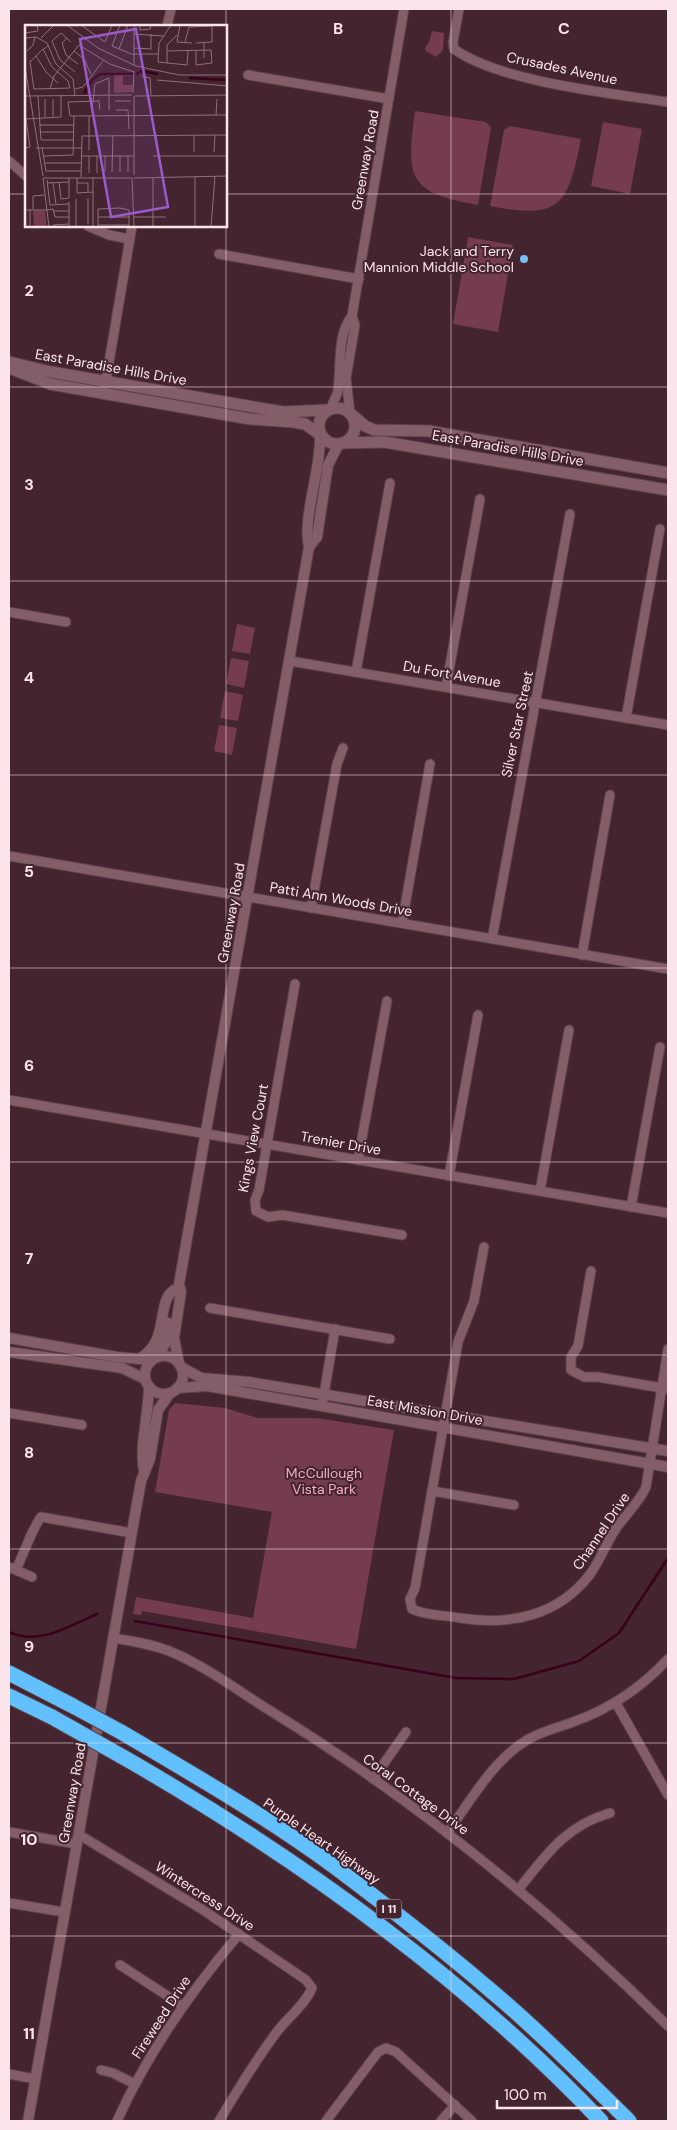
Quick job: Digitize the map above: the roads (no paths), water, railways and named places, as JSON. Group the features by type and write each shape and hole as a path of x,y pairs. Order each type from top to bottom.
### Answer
{"highway":[{"name":"Purple Heart Highway","path":"9,1674 121,1732 242,1804 334,1866 489,1989 547,2041 628,2121"},
{"name":"I 11","path":"9,1696 130,1761 210,1808 277,1852 404,1945 522,2044 601,2121"}],"main road":[{"name":"East Paradise Hills Drive","path":"9,362 105,388 250,419 305,424 320,435"},
{"name":"East Paradise Hills Drive","path":"9,368 41,382 105,388 283,412 329,409"},
{"path":"341,408 351,414 355,425 354,431 352,436 341,444 330,443 320,435 320,418 329,409 341,408"},
{"name":"East Paradise Hills Drive","path":"351,414 365,426 374,430 429,431 668,474"},
{"name":"East Paradise Hills Drive","path":"341,444 384,442 668,490"}],"street":[{"path":"167,25 171,9"},
{"name":"Greenway Road","path":"329,409 338,390 347,322 352,316 359,279 404,9"},
{"name":"Crusades Avenue","path":"459,9 453,42 454,49 480,62 526,77 668,102"},
{"path":"248,75 389,99"},
{"path":"9,160 25,175"},
{"path":"94,228 129,239"},
{"path":"105,388 132,228"},
{"path":"218,254 359,279"},
{"name":"Greenway Road","path":"351,414 346,378 355,324 352,316"},
{"name":"Greenway Road","path":"155,1359 166,1342 248,897 309,548 306,535 319,460 320,435"},
{"name":"Greenway Road","path":"309,548 317,537 328,464 341,444"},
{"path":"356,672 390,483"},
{"path":"446,687 480,499"},
{"name":"Silver Star Street","path":"492,939 570,514"},
{"path":"626,718 660,529"},
{"path":"9,612 66,622"},
{"name":"Du Fort Avenue","path":"290,661 668,725"},
{"path":"311,908 337,764 343,748"},
{"path":"402,923 430,764"},
{"path":"582,955 610,795"},
{"name":"Patti Ann Woods Drive","path":"9,856 668,970"},
{"name":"Kings View Court","path":"295,984 259,1190 255,1200 256,1211 268,1217 282,1215 402,1236"},
{"path":"358,1160 386,1000"},
{"path":"449,1176 478,1015"},
{"path":"540,1191 569,1030"},
{"path":"631,1207 660,1047"},
{"name":"Trenier Drive","path":"9,1100 668,1213"},
{"path":"484,1247 474,1301 458,1342 432,1491 514,1505"},
{"path":"591,1271 578,1346 572,1357 572,1370 584,1377 598,1377 665,1388"},
{"path":"139,1359 151,1350 157,1340 166,1301 176,1287"},
{"name":"Greenway Road","path":"176,1287 181,1292 174,1338 180,1366"},
{"path":"210,1308 390,1339"},
{"path":"322,1406 335,1329"},
{"path":"9,1338 139,1359 169,1358 180,1366 182,1377 174,1390 160,1393 147,1382 122,1368 9,1352"},
{"name":"Channel Drive","path":"432,1491 415,1588 410,1599 412,1610 422,1614 495,1622 525,1617 559,1602 578,1587 591,1572 620,1523 642,1495 665,1388 668,1349"},
{"path":"147,1382 146,1371 155,1359"},
{"name":"East Mission Drive","path":"180,1366 201,1378 249,1382 668,1451"},
{"name":"Greenway Road","path":"144,1470 142,1458 148,1413 147,1382"},
{"name":"East Mission Drive","path":"174,1390 206,1386 668,1467"},
{"name":"Greenway Road","path":"28,2121 144,1470 150,1459 158,1410 174,1390"},
{"path":"9,1413 82,1425"},
{"path":"32,1577 13,1568 41,1517 132,1533"},
{"name":"Coral Cottage Drive","path":"113,1638 158,1647 189,1661 292,1724 373,1779 447,1832 518,1890 608,1969 668,2026"},
{"path":"447,1832 496,1768 525,1741 616,1703 640,1685 668,1659"},
{"path":"616,1703 666,1782 668,1795"},
{"path":"373,1779 406,1732"},
{"path":"518,1890 552,1848 573,1829 595,1817 610,1813"},
{"path":"9,1832 76,1844"},
{"name":"Wintercress Drive","path":"78,1834 164,1885 239,1934 306,1980 312,1988 308,1998 299,2005 263,2050 219,2121"},
{"path":"9,1903 64,1912"},
{"name":"Fireweed Drive","path":"117,2121 135,2084 183,2006 239,1934"},
{"path":"120,1965 183,2006"},
{"path":"326,2121 378,2052 386,2048 396,2052 472,2121"},
{"path":"101,2070 113,2073 135,2084"},
{"path":"9,2074 35,2079"},
{"path":"441,2121 454,2105"}],"waterway":[{"path":"135,1621 456,1678 514,1679 579,1661 619,1633 668,1558"},
{"path":"9,1632 20,1636 43,1636 65,1629 97,1614"}],"place":[{"name":"Jack and Terry Mannion Middle School","path":"524,259"}],"park label":[{"name":"McCullough Vista Park","path":"324,1482"}]}
